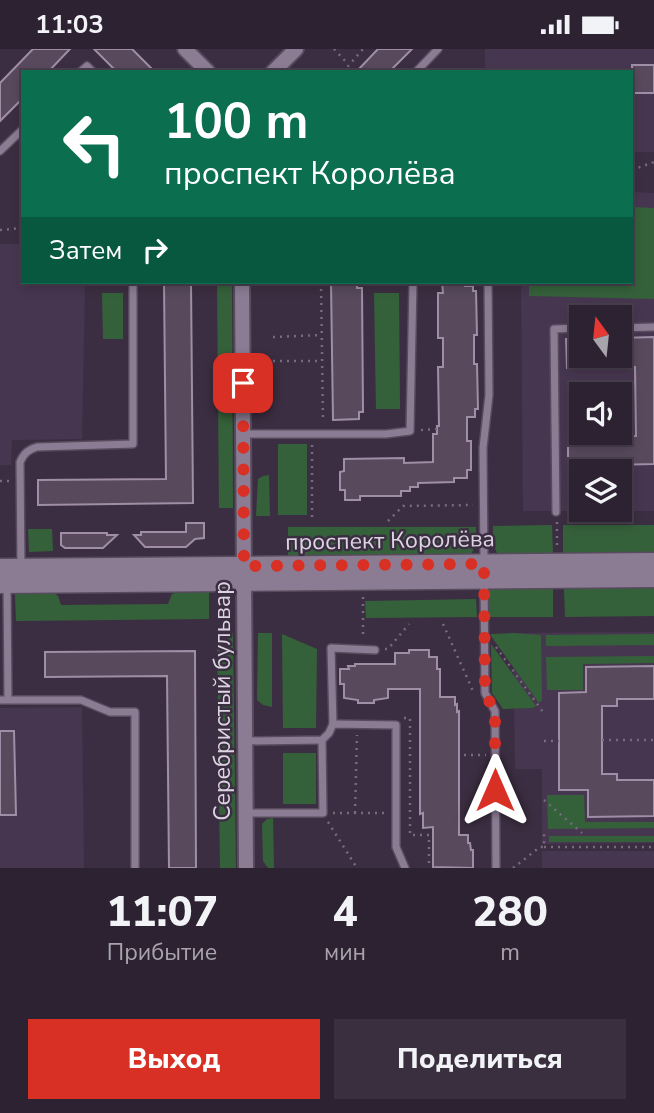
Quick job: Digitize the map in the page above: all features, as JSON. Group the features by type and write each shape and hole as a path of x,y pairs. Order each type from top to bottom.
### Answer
{"street":[{"path":"275,70 296,49"},
{"path":"187,50 206,70"},
{"name":"Серебристый бульвар","path":"242,284 246,868"},
{"name":"проспект Королёва","path":"484,572 654,562"},
{"name":"проспект Королёва","path":"9,576 484,572 654,578"}],"lane":[{"path":"418,70 438,49"},
{"path":"0,151 21,131"},
{"path":"133,284 133,445 37,447 29,450 20,463 9,576 4,699 81,701 110,712 135,712 135,868"},
{"path":"243,434 386,434 410,431 412,284"},
{"path":"488,284 489,395 483,448 484,631 485,693 495,712 496,868"},
{"path":"632,328 654,327"},
{"path":"556,512 554,328 569,328"},
{"path":"245,740 322,740 333,724 331,649 375,649"},
{"path":"333,724 396,725 396,847 405,868"},
{"path":"245,813 323,813 322,740"}],"path":[{"path":"334,49 348,64"},
{"path":"344,70 363,49"},
{"path":"633,170 654,162"},
{"path":"0,230 21,228"},
{"path":"321,284 323,418"},
{"path":"273,337 322,335"},
{"path":"273,361 322,361"},
{"path":"410,431 437,429"},
{"path":"312,435 312,521"},
{"path":"388,521 403,506 483,505"},
{"path":"556,512 557,555"},
{"path":"363,595 363,649"},
{"path":"375,649 388,649 409,624"},
{"path":"443,624 475,694"},
{"path":"484,631 543,712"},
{"path":"355,813 357,725"},
{"path":"602,740 654,740"},
{"path":"544,741 559,741"},
{"path":"464,755 486,755"},
{"path":"544,800 582,833"},
{"path":"323,813 396,813"},
{"path":"323,813 357,868"},
{"path":"544,833 544,847"},
{"path":"513,868 540,847 654,847"}],"shaded area":[{"path":"485,49 654,49 654,152 633,152 633,70 485,70"},
{"path":"633,192 654,193 654,511 632,511 632,459 569,459 569,511 523,511 521,284 633,284"},
{"path":"0,244 21,244 21,284 85,284 82,439 12,440 11,465 0,465"},
{"path":"654,632 654,843 542,844 542,769 515,769 513,633"},
{"path":"82,707 84,868 0,868 0,708"},
{"path":"542,851 654,851 654,868 542,868"}],"green space":[{"path":"633,207 654,208 654,299 529,296 529,284 633,284"},
{"path":"217,284 232,284 233,508 219,508"},
{"path":"102,293 123,293 123,339 103,339"},
{"path":"374,293 399,293 400,409 376,409"},
{"path":"278,444 307,444 307,515 278,515"},
{"path":"269,475 270,516 256,516 258,479"},
{"path":"552,525 553,555 498,555 493,544 493,526"},
{"path":"563,525 654,525 654,553 563,554"},
{"path":"288,527 476,527 476,543 471,555 288,557"},
{"path":"28,529 52,529 53,551 29,552"},
{"path":"654,588 654,616 565,617 564,589"},
{"path":"489,589 553,589 553,617 489,617"},
{"path":"209,592 209,619 16,621 15,593 54,593 61,605 168,604 172,594"},
{"path":"476,599 477,617 366,618 365,601"},
{"path":"217,633 233,633 236,868 220,868"},
{"path":"258,633 272,633 272,707 257,700"},
{"path":"513,633 541,635 542,700 539,703 491,636"},
{"path":"282,634 317,649 316,728 283,728"},
{"path":"654,634 654,645 546,646 546,635"},
{"path":"491,644 536,706 503,709 492,693"},
{"path":"654,656 654,663 583,664 583,690 547,690 546,657"},
{"path":"283,753 316,753 316,804 283,804"},
{"path":"547,795 584,795 585,822 654,822 654,828 548,829"},
{"path":"273,818 274,868 268,868 263,861 262,824"},
{"path":"549,836 654,836 654,842 549,842"}],"building":[{"path":"33,49 70,49 50,70 21,70 21,100 0,121 0,83"},
{"path":"94,49 132,49 153,70 115,70"},
{"path":"378,49 412,49 391,70 358,70"},
{"path":"632,65 654,65 654,93 633,93"},
{"path":"164,284 191,284 193,503 38,505 38,480 166,479"},
{"path":"331,284 357,284 357,288 362,288 363,412 359,412 359,419 333,420"},
{"path":"442,284 465,284 473,286 473,291 476,291 477,335 474,335 474,364 477,364 478,409 475,409 475,417 467,417 467,441 471,441 471,470 467,470 467,478 454,478 454,482 418,483 418,487 410,487 410,491 401,491 401,496 360,496 360,500 345,500 345,490 340,490 340,472 344,471 344,459 404,458 404,463 433,462 433,434 437,434 439,426 438,367 443,367 443,338 438,338 438,293 443,293"},
{"path":"654,337 654,464 632,465 632,459 569,459 568,466 568,437 569,445 632,445 632,436 636,436 632,338"},
{"path":"566,339 569,339 569,368 567,368"},
{"path":"186,523 204,523 204,538 195,539 186,547 145,547 134,535 141,535 141,532 186,532"},
{"path":"61,533 117,535 103,548 65,548 61,545"},
{"path":"409,650 429,650 429,657 437,657 440,697 455,697 457,712 459,711 459,835 468,835 468,843 473,850 473,868 433,867 433,827 423,828 423,813 420,814 420,689 388,689 388,698 374,700 374,703 358,703 358,700 344,698 340,669 349,669 348,666 355,664 395,664 395,653 409,653"},
{"path":"195,651 196,868 169,868 167,676 45,677 45,652"},
{"path":"654,666 654,699 617,699 617,706 602,706 602,774 617,774 617,780 654,780 654,816 588,817 588,790 559,790 559,693 586,692 586,667"},
{"path":"0,731 14,731 16,815 0,815"}],"route":[{"path":"243,383 244,566 484,564 485,693 495,712 495,790"}]}
